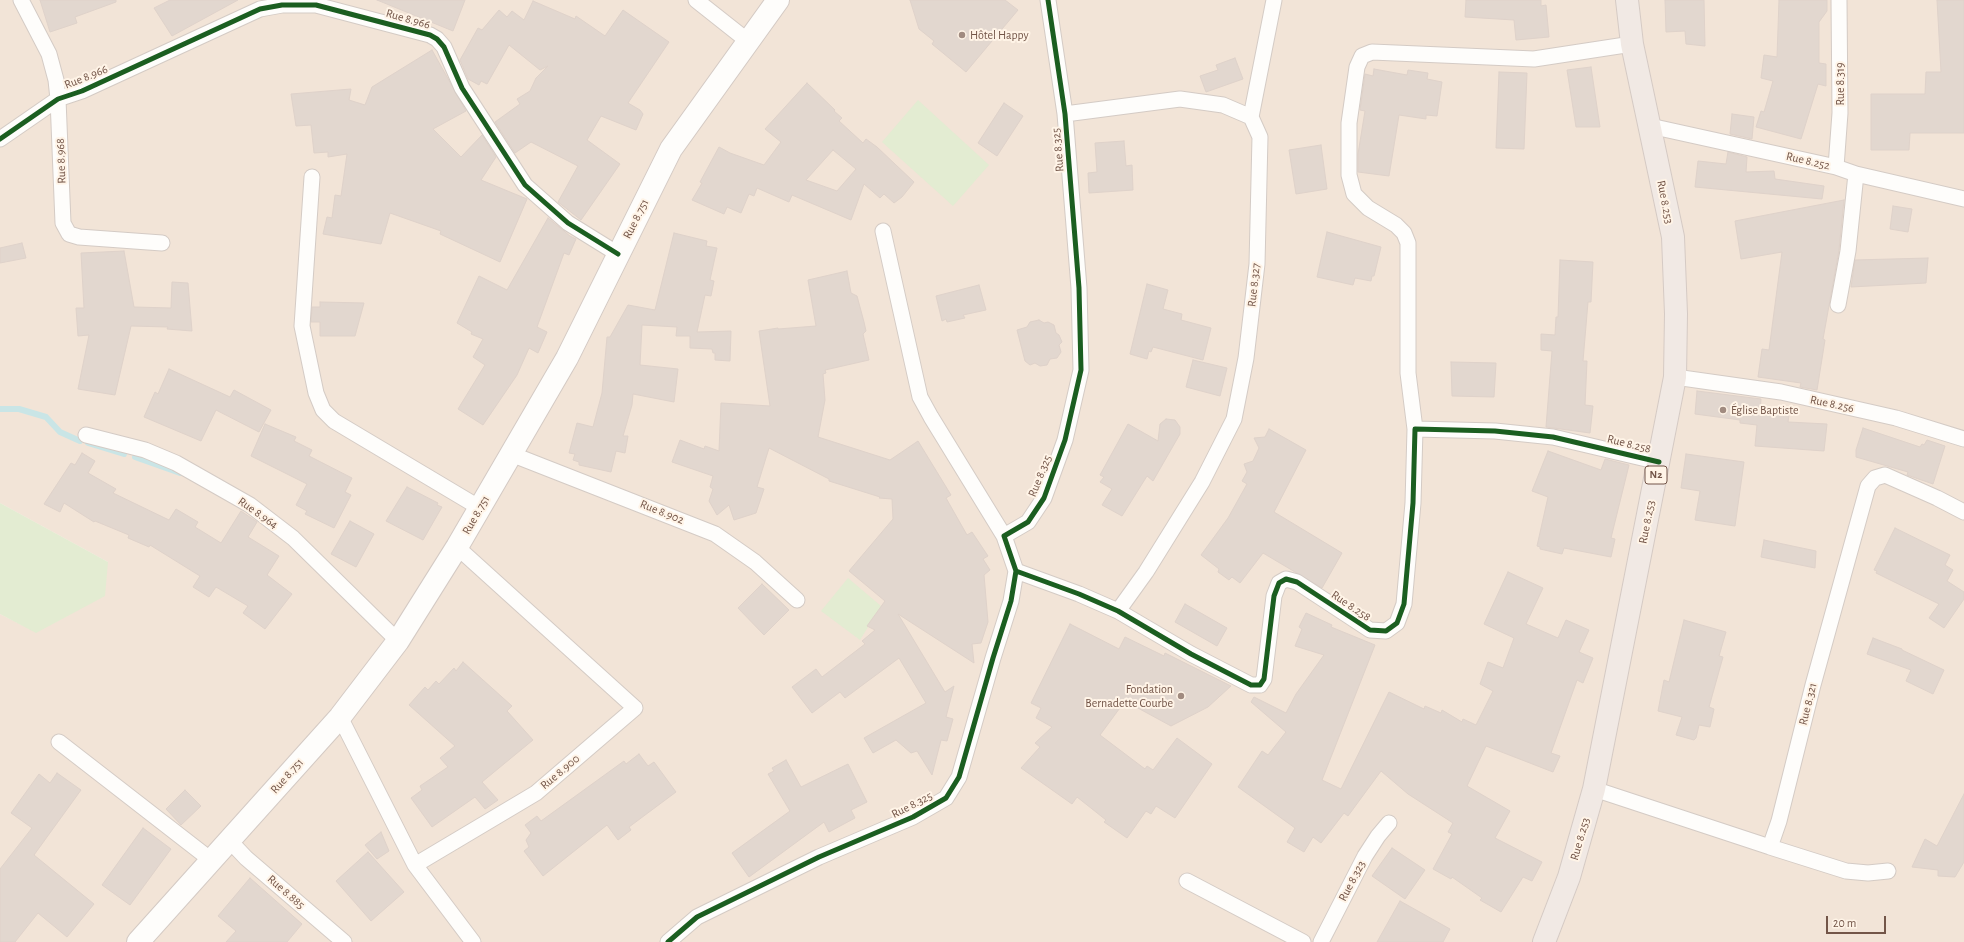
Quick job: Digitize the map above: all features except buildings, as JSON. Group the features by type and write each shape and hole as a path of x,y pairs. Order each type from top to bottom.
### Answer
{"highway":[{"name":"Rue 8.253","path":"1544,942 1569,877 1594,789 1675,377 1676,314 1672,237 1632,44 1627,0"}],"main road":[{"name":"Rue 8.751","path":"138,942 340,717 398,641 457,547 567,358 671,149 778,0"}],"street":[{"name":"Rue 8.968","path":"21,0 49,54 58,98 63,223 69,234 79,237 162,242"},
{"path":"696,0 749,42"},
{"name":"Rue 8.325","path":"668,942 697,917 819,857 913,818 946,798 959,777 1011,601 1016,572 1004,536 1028,522 1044,498 1065,440 1081,370 1078,288 1065,114 1048,0"},
{"path":"1065,114 1180,99 1224,105 1251,117 1274,0"},
{"name":"Rue 8.319","path":"1836,167 1840,113 1839,0"},
{"name":"Rue 8.966","path":"0,139 58,98 82,91 260,9 282,5 316,5 430,35 437,39 444,47 462,88 525,185 568,223 618,254"},
{"path":"1415,429 1408,373 1408,243 1404,233 1396,225 1368,208 1354,194 1349,175 1349,122 1357,67 1362,56 1372,52 1534,59 1632,44"},
{"name":"Rue 8.327","path":"1118,611 1146,572 1202,482 1234,419 1246,358 1257,264 1260,137 1251,117"},
{"name":"Rue 8.252","path":"1650,126 1836,167 1856,174 1964,199"},
{"path":"1838,305 1848,251 1856,174"},
{"path":"312,177 302,326 316,393 323,410 334,421 480,508"},
{"path":"883,231 920,397 1004,536"},
{"name":"Rue 8.256","path":"1675,377 1781,392 1896,418 1964,439"},
{"name":"Rue 8.258","path":"1016,572 1079,594 1118,611 1191,654 1251,685 1260,685 1264,679 1274,596 1279,582 1286,579 1297,582 1370,630 1386,631 1397,623 1404,604 1413,503 1415,429 1496,431 1553,437 1659,462"},
{"name":"Rue 8.964","path":"86,435 145,450 176,462 250,505 293,538 398,641"},
{"name":"Rue 8.902","path":"511,454 715,534 755,562 797,600"},
{"name":"Rue 8.321","path":"1770,848 1779,821 1813,685 1868,486 1875,478 1885,475 1937,498 1964,512"},
{"name":"Rue 8.900","path":"415,865 536,793 635,708 457,547"},
{"path":"340,717 415,865 473,942"},
{"path":"60,742 211,860"},
{"path":"1594,789 1846,872 1868,873 1888,871"},
{"name":"Rue 8.323","path":"1321,942 1365,856 1378,836 1389,823"},
{"name":"Rue 8.885","path":"229,840 246,858 344,942"},
{"path":"1187,881 1303,942"}],"shaded area":[{"path":"0,0 1964,0 1964,942 0,942 0,614 36,632 108,562 0,503"}],"green space":[{"path":"918,100 989,165 953,206 882,142"},
{"path":"0,503 108,562 105,596 36,633 0,614"},
{"path":"848,578 881,606 860,640 821,611"}],"waterway":[{"path":"0,409 19,409 46,417 60,432 80,441"},
{"path":"88,443 124,454"},
{"path":"135,457 180,473"}],"cycle path":[{"path":"668,942 697,917 819,857 913,817 946,798 959,777 1011,601 1016,571 1004,536 1028,522 1044,498 1065,440 1081,370 1079,288 1065,114 1048,0"},
{"path":"0,139 58,99 82,91 260,9 282,5 316,5 430,35 437,39 444,47 462,88 525,185 568,223 618,254"},
{"path":"1016,571 1079,594 1118,611 1191,654 1251,685 1260,685 1264,679 1274,596 1279,583 1286,579 1297,582 1370,630 1386,631 1397,623 1404,604 1413,503 1415,429 1495,431 1553,437 1659,462"}],"place":[{"name":"Hôtel Happy","path":"962,35"},
{"name":"Église Baptiste","path":"1723,410"},
{"name":"Fondation Bernadette Courbe","path":"1181,696"}]}
